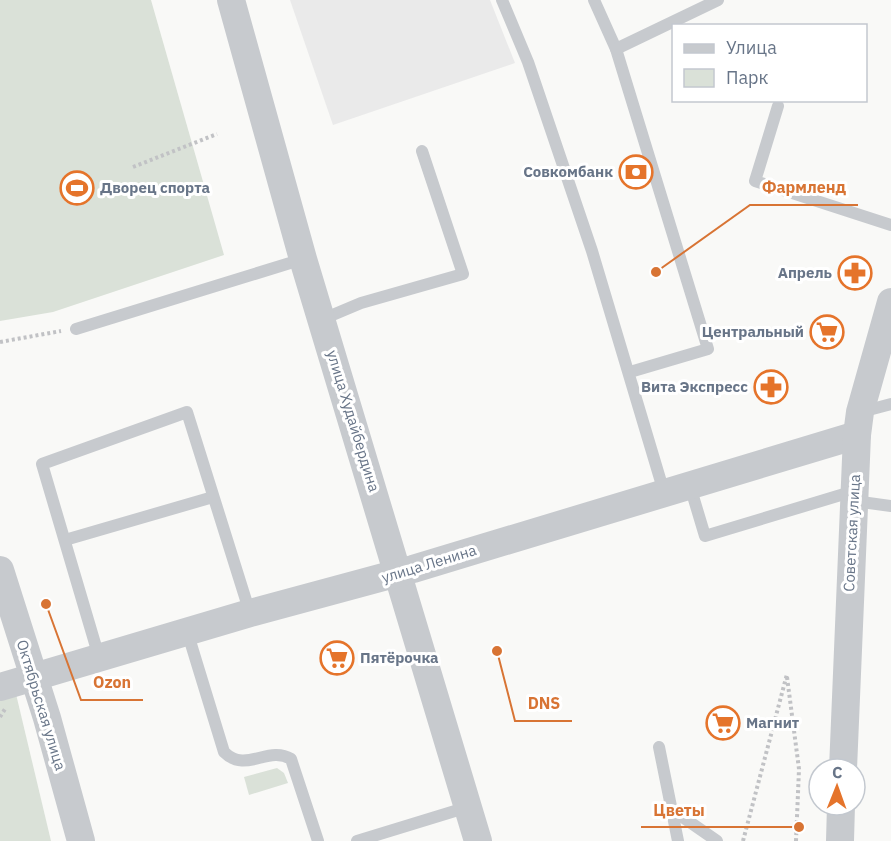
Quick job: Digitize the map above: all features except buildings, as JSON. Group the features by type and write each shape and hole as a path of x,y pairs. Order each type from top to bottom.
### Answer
{"street":[{"name":"улица Худайбердина","path":"231,0 303,259 323,319 478,841"},
{"name":"Советская улица","path":"843,757 859,423 891,302"},
{"name":"улица Ленина","path":"0,687 250,613 399,573 677,488 859,423"},
{"name":"Октябрьская улица","path":"0,570 47,718 81,841"},
{"path":"840,841 841,817"}],"lane":[{"path":"502,0 528,62 630,372 677,488 705,536 854,496 891,506"},
{"path":"594,0 616,49 708,349 630,372"},
{"path":"616,49 718,0"},
{"path":"778,106 755,181 891,225"},
{"path":"323,319 361,303 463,274 422,151"},
{"path":"76,329 303,259"},
{"path":"859,423 891,405"},
{"path":"99,657 42,464 187,412 250,613"},
{"path":"65,540 213,496"},
{"path":"187,631 224,752 232,759 244,762 274,755 291,759 318,841"},
{"path":"659,747 678,841"},
{"path":"357,841 468,807"},
{"path":"671,808 717,841"}],"path":[{"path":"133,167 217,134"},
{"path":"0,342 76,329"},
{"path":"743,841 787,674 798,769 796,841"}],"shaded area":[{"path":"290,0 490,0 515,63 333,125"}],"green space":[{"path":"0,0 151,0 224,255 53,312 0,321"},
{"path":"16,694 51,841 0,841 0,700"},
{"path":"277,768 284,773 288,783 249,795 244,777"}],"place":[{"name":"Совкомбанк","path":"636,172"},
{"name":"Дворец спорта","path":"77,188"},
{"name":"Фармленд","path":"656,272"},
{"name":"Апрель","path":"855,273"},
{"name":"Центральный","path":"827,332"},
{"name":"Вита Экспресс","path":"771,387"},
{"name":"Ozon","path":"46,604"},
{"name":"DNS","path":"497,651"},
{"name":"Пятёрочка","path":"337,658"},
{"name":"Магнит","path":"723,723"},
{"name":"Цветы","path":"799,827"}]}
